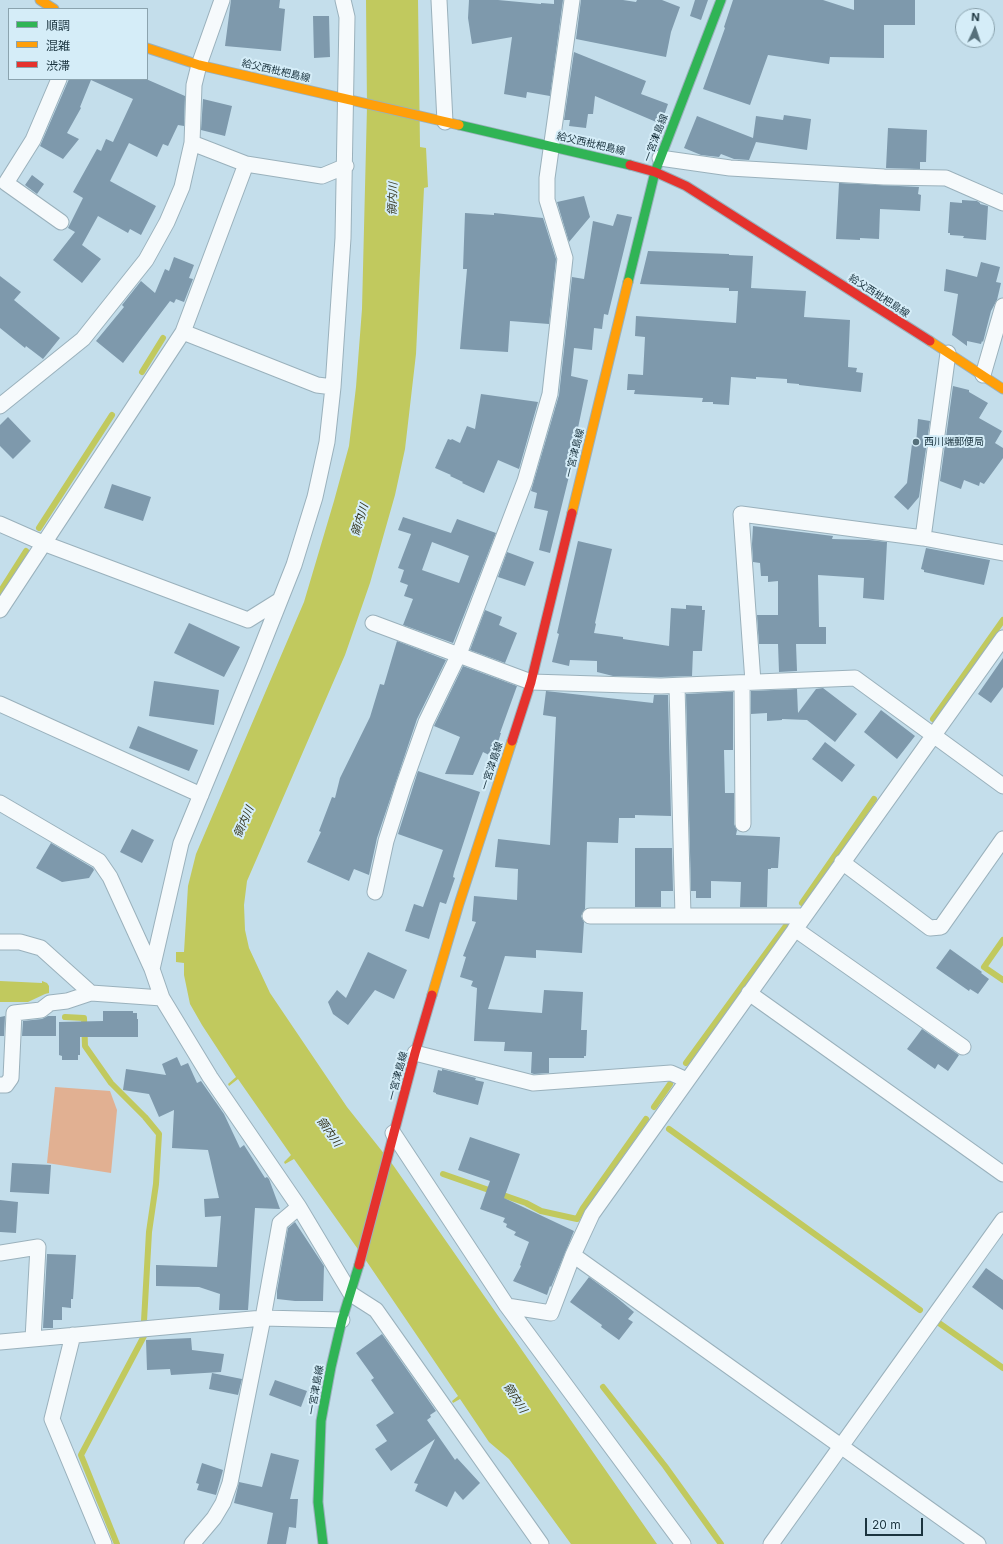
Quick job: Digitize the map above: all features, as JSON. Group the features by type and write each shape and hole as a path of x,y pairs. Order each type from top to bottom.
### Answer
{"main road":[{"path":"40,0 52,8"},
{"name":"一宮津島線","path":"323,1544 318,1502 321,1421 331,1366 342,1320 351,1294 415,1053 459,904 531,682 658,165 721,0"},
{"name":"給父西枇杷島線","path":"148,48 199,65 551,146 658,165 698,194 1003,389"}],"street":[{"path":"0,406 83,339 146,260 167,222 182,187 192,143 194,85 199,65 222,0"},
{"path":"152,969 181,843 294,565 315,498 327,442 334,387 343,238 349,99 347,17 343,0"},
{"path":"439,0 443,121"},
{"path":"375,892 386,841 404,784 426,722 459,654 524,481 550,394 565,258 547,200 547,178 572,0"},
{"path":"59,80 32,140 3,181 61,222"},
{"path":"192,143 246,164 322,176 346,166"},
{"path":"0,610 183,332 246,164"},
{"path":"658,165 884,177 946,178 1003,203"},
{"path":"983,375 1003,306"},
{"path":"183,332 317,385 334,387"},
{"path":"923,538 948,353"},
{"path":"743,824 747,683 741,514 923,538 1003,553"},
{"path":"0,524 43,543 248,620 280,600"},
{"path":"373,623 531,682 677,686 855,678 1003,786"},
{"path":"507,1306 551,1313 573,1255 592,1214 748,993 1003,638"},
{"path":"677,686 684,916"},
{"path":"0,704 200,795"},
{"path":"0,803 99,860 110,877 152,969 162,998 210,1077 300,1207 351,1294 376,1310 541,1544"},
{"path":"842,862 930,928 941,927 1003,839"},
{"path":"590,916 684,916 799,923 963,1047"},
{"path":"0,942 20,942 41,948 91,993"},
{"path":"0,1085 6,1085 11,1078 14,1013 41,1010 50,1003 67,1001 91,993 162,998"},
{"path":"748,993 1003,1174"},
{"path":"415,1053 533,1083 671,1073 687,1080"},
{"path":"393,1133 507,1306 683,1544"},
{"path":"192,1544 214,1518 230,1483 263,1318 280,1223 300,1207"},
{"path":"771,1544 1003,1220"},
{"path":"0,1253 38,1247 33,1339"},
{"path":"573,1255 978,1544"},
{"path":"0,1342 263,1318 342,1320"},
{"path":"73,1335 52,1419 104,1544"}],"shaded area":[{"path":"55,1087 110,1091 117,1110 111,1173 47,1163"}],"water":[{"name":"領内川","path":"366,0 418,0 420,147 426,148 428,187 424,188 416,354 405,449 395,495 370,583 345,655 247,881 244,905 245,930 249,948 270,993 347,1107 393,1165 657,1544 571,1544 509,1459 489,1442 460,1399 453,1403 452,1401 458,1396 367,1262 294,1159 285,1164 284,1162 291,1155 238,1079 229,1086 228,1084 236,1077 190,1004 184,975 184,963 176,962 176,952 184,952 188,886 196,854 304,602 349,446 356,387 362,309 367,107"},
{"path":"0,981 42,983 42,981 47,983 49,986 49,993 28,1002 0,1002"}],"building":[{"path":"231,0 280,0 279,8 285,9 281,51 225,46"},
{"path":"469,0 498,0 554,4 554,0 563,0 550,96 527,92 526,98 504,94 512,37 472,44 468,18"},
{"path":"581,0 623,0 636,2 637,0 662,0 680,7 671,32 666,57 576,39"},
{"path":"695,0 708,0 701,20 690,16"},
{"path":"733,0 823,0 854,10 854,0 915,0 915,25 884,25 884,58 830,57 829,64 768,55 750,105 703,89 725,28 724,27"},
{"path":"313,16 329,16 330,57 314,58"},
{"path":"574,52 646,81 641,94 668,104 661,124 595,96 593,114 588,114 586,128 569,126 570,120 564,120"},
{"path":"69,80 91,80 80,107 81,108 67,133 79,139 63,159 40,146"},
{"path":"91,80 148,80 185,96 184,126 178,125 168,146 163,144 157,157 129,143 110,181 156,206 141,235 130,229 128,233 98,216 82,245 101,259 82,283 53,260 75,232 68,228 83,198 73,192 97,149 101,151 106,139 113,142 133,99"},
{"path":"203,99 232,106 225,136 201,130"},
{"path":"784,115 811,119 807,150 756,142 749,160 734,159 721,154 719,157 701,155 684,148 697,116 753,138 756,116 783,120"},
{"path":"888,128 927,130 926,162 920,162 920,169 886,168"},
{"path":"32,175 44,184 37,194 25,185"},
{"path":"839,183 919,187 918,194 921,195 920,211 880,209 879,239 836,239"},
{"path":"584,196 590,217 569,242 557,202"},
{"path":"962,200 977,201 980,204 988,206 986,240 963,238 964,236 950,235 950,233 948,233 950,202 962,203"},
{"path":"465,213 494,215 494,213 543,218 556,259 549,324 510,321 508,352 460,349 467,269 463,269"},
{"path":"617,214 632,217 608,315 604,314 602,329 594,328 592,350 574,348 571,376 588,380 574,447 576,448 550,553 539,550 548,511 534,508 537,493 531,491 559,395 572,277 584,279 593,221 613,226"},
{"path":"648,251 753,256 751,288 806,291 804,317 850,320 848,367 857,368 856,372 863,373 861,392 787,383 787,379 731,377 729,405 713,404 713,402 702,402 703,398 634,394 635,390 627,390 628,374 643,375 645,337 635,336 636,316 736,323 738,291 729,291 729,288 640,284"},
{"path":"174,257 194,265 189,278 193,279 184,302 176,299 174,303 170,301 123,363 96,341 124,307 122,305 141,281 155,293 165,269 169,271"},
{"path":"981,262 1000,267 996,282 1001,283 997,300 991,311 983,342 982,341 981,344 967,341 967,346 952,335 958,294 944,291 946,269 977,277"},
{"path":"0,276 21,292 14,300 60,338 43,359 26,346 25,348 0,328"},
{"path":"953,386 969,390 969,392 988,403 979,418 1002,431 995,443 1003,448 1003,458 984,484 980,482 979,486 964,480 961,489 940,481"},
{"path":"481,394 538,402 519,469 498,460 484,493 435,468 448,439 452,439 460,443 467,426 475,429"},
{"path":"8,417 31,441 13,459 0,446 0,425"},
{"path":"918,419 930,421 919,497 908,510 894,497 907,483 912,444 916,444"},
{"path":"112,484 151,497 143,521 104,508"},
{"path":"403,517 451,533 457,519 496,533 453,643 403,625 413,599 404,596 408,585 400,582 404,570 398,568 411,534 398,530","holes":["432,542 469,556 459,583 422,570"]},
{"path":"753,526 833,536 832,539 887,542 884,600 863,598 864,578 818,575 819,627 826,627 826,644 796,644 797,671 779,672 778,644 759,644 757,615 778,615 778,581 768,582 768,576 761,576 760,563 753,562"},
{"path":"578,541 612,549 594,633 669,646 671,608 686,609 686,605 702,606 702,610 705,610 702,651 693,651 692,676 613,676 597,672 597,661 570,660 569,666 552,662 559,634 557,633"},
{"path":"926,548 990,560 984,585 924,572 924,570 921,569"},
{"path":"507,552 534,562 525,586 498,577"},
{"path":"485,610 502,617 499,625 517,633 505,663 470,650"},
{"path":"189,623 240,647 224,677 174,653"},
{"path":"397,641 446,660 417,719 377,838 369,875 354,869 349,881 307,862 321,832 319,831 332,797 335,798 340,778 370,717 380,684 384,685"},
{"path":"1003,658 1003,687 991,703 978,694"},
{"path":"463,666 517,686 493,757 483,752 473,775 445,774 460,737 434,726"},
{"path":"154,681 219,690 214,725 149,716"},
{"path":"823,688 857,714 835,742 807,720 782,719 767,721 767,713 751,714 751,691 797,689 798,713 816,689"},
{"path":"546,691 653,703 654,695 668,695 671,816 635,815 635,818 619,818 618,843 587,842 585,909 581,916 584,922 582,953 536,950 536,958 505,956 488,1009 542,1013 544,990 583,992 581,1030 587,1030 586,1056 584,1056 584,1058 549,1058 549,1073 534,1074 531,1073 532,1052 504,1051 505,1042 474,1041 477,988 471,986 473,981 460,977 466,957 463,956 476,922 472,921 474,896 517,900 518,869 495,867 498,839 550,845 556,717 543,715"},
{"path":"733,692 733,750 724,750 725,793 734,793 734,824 737,830 736,835 780,837 778,868 768,869 767,907 740,907 741,882 711,881 711,898 696,898 696,891 691,891 686,694"},
{"path":"881,710 915,736 897,759 864,732"},
{"path":"138,726 198,750 189,771 129,748"},
{"path":"825,742 855,765 842,782 812,759"},
{"path":"418,771 480,792 454,872 453,877 455,878 446,904 440,902 429,939 405,931 414,904 423,907 443,850 398,834"},
{"path":"132,829 154,840 142,863 120,852"},
{"path":"51,843 93,868 94,870 89,878 62,882 36,868"},
{"path":"635,848 672,848 673,891 661,891 661,907 635,907"},
{"path":"950,949 982,972 981,973 989,979 978,994 970,989 969,991 936,968"},
{"path":"368,952 407,970 394,999 375,990 348,1025 333,1014 328,1002 337,990 346,998"},
{"path":"103,1011 133,1011 133,1013 137,1013 138,1037 80,1037 80,1055 78,1055 78,1060 62,1060 62,1056 59,1055 59,1022 103,1021"},
{"path":"5,1016 4,1036 0,1036 0,1017"},
{"path":"48,1016 56,1016 56,1036 22,1036 23,1021 42,1019"},
{"path":"922,1029 959,1055 948,1071 938,1064 935,1069 907,1049"},
{"path":"177,1057 181,1066 188,1063 197,1083 201,1081 224,1114 240,1148 244,1145 265,1178 267,1177 269,1179 280,1209 255,1208 248,1310 219,1310 220,1294 199,1287 156,1286 156,1265 217,1267 221,1216 205,1217 204,1199 219,1198 208,1150 172,1148 174,1110 159,1117 149,1094 123,1090 126,1069 166,1075 162,1064"},
{"path":"442,1069 476,1078 475,1080 484,1082 478,1105 433,1092 438,1070 442,1071"},
{"path":"470,1137 520,1154 504,1198 574,1231 547,1295 513,1281 521,1266 520,1265 529,1242 514,1235 516,1232 506,1227 507,1224 503,1222 505,1218 480,1209 490,1181 458,1170"},
{"path":"12,1163 51,1165 49,1194 10,1192"},
{"path":"0,1200 18,1202 16,1233 0,1232"},
{"path":"295,1222 324,1266 323,1301 295,1301 277,1299 277,1291 288,1228"},
{"path":"47,1254 76,1255 71,1308 62,1307 62,1320 53,1320 53,1328 43,1328"},
{"path":"986,1268 1003,1280 1003,1310 972,1287"},
{"path":"589,1277 634,1312 628,1319 633,1322 619,1340 601,1327 602,1325 570,1302"},
{"path":"382,1334 436,1411 430,1415 431,1417 427,1420 455,1460 457,1458 480,1483 463,1500 455,1491 447,1507 415,1491 418,1484 414,1483 435,1439 391,1471 375,1449 387,1441 376,1425 394,1413 371,1380 374,1378 356,1353"},
{"path":"191,1338 192,1350 224,1354 221,1372 171,1375 170,1369 147,1370 146,1340"},
{"path":"212,1373 242,1379 238,1395 209,1389"},
{"path":"275,1380 307,1391 301,1407 269,1395"},
{"path":"271,1453 299,1460 290,1499 298,1499 296,1528 289,1527 286,1544 267,1544 273,1513 234,1503 239,1482 262,1487"},
{"path":"202,1463 223,1470 216,1495 197,1490 199,1484 196,1483"}],"waterway":[{"path":"142,372 163,338"},
{"path":"39,528 112,415"},
{"path":"0,592 26,551"},
{"path":"933,719 1003,620"},
{"path":"802,903 874,799"},
{"path":"686,1063 788,923"},
{"path":"1003,940 984,967 1003,980"},
{"path":"65,1017 84,1018 85,1046 111,1083 145,1117 159,1134 156,1184 149,1232 144,1321"},
{"path":"654,1107 670,1084"},
{"path":"443,1174 526,1203 541,1211 577,1219 583,1208 646,1119"},
{"path":"669,1129 920,1310"},
{"path":"939,1323 1003,1368"},
{"path":"117,1544 81,1455 144,1336"},
{"path":"603,1387 665,1466 721,1544"}],"traffic: fast":[{"path":"628,282 655,172 721,0"},
{"path":"459,125 630,165"},
{"path":"323,1544 318,1502 321,1421 331,1367 342,1320 359,1265"}],"traffic: slow":[{"path":"40,0 52,8"},
{"path":"148,48 199,65 459,125"},
{"path":"572,513 628,282"},
{"path":"930,341 1003,389"},
{"path":"432,995 459,904 512,741"}],"traffic: jam":[{"path":"630,165 655,172 686,186 930,341"},
{"path":"512,741 531,682 572,513"},
{"path":"359,1265 415,1053 432,995"}],"place":[{"name":"西川端郵便局","path":"916,442"}]}
